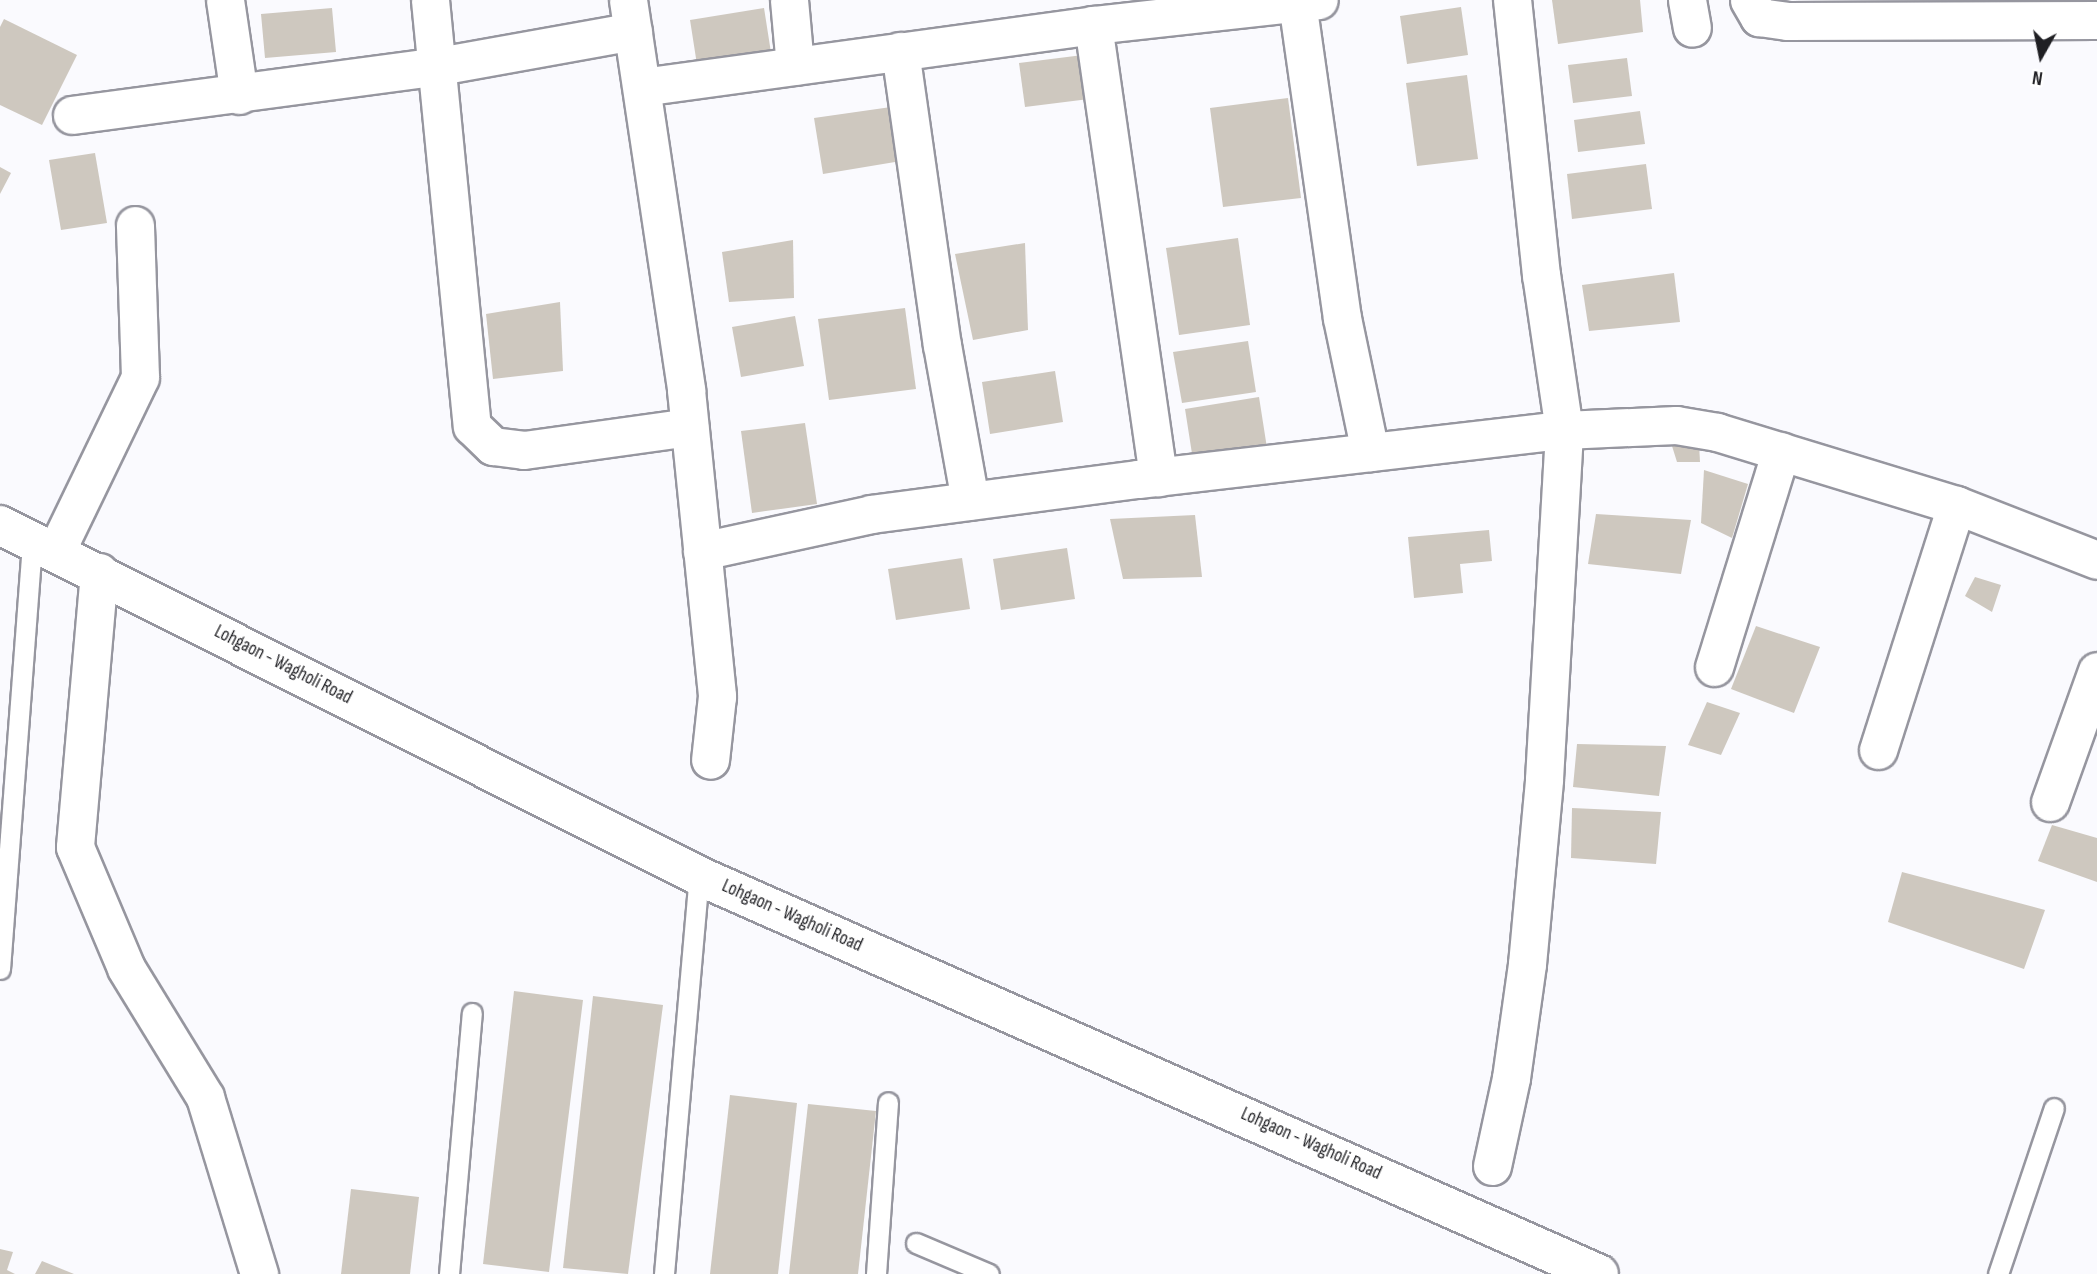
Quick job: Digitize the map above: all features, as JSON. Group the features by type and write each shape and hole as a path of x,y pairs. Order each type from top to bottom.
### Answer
{"main road":[{"name":"Lohgaon - Wagholi Road","path":"29,539 699,876 1597,1274"}],"street":[{"path":"225,0 239,95"},
{"path":"430,0 439,66 472,426 494,446 524,450 689,427"},
{"path":"789,0 795,66"},
{"path":"1492,1166 1511,1078 1527,964 1544,779 1564,430 1541,275 1512,0"},
{"path":"1749,0 1759,17 1787,21 1933,9 2097,20"},
{"path":"642,87 1093,24 1308,1 1342,318 1370,452"},
{"path":"72,115 239,95 439,66 631,15 689,427 718,696 710,760"},
{"path":"1093,24 1158,477"},
{"path":"900,51 942,345 970,502"},
{"path":"29,539 140,377 135,225"},
{"path":"702,551 872,514 1158,477 1564,430 1676,425 1717,432 1956,505 2097,560"},
{"path":"1714,667 1781,451"},
{"path":"1878,750 1956,505"},
{"path":"99,572 75,847 126,968 205,1097 259,1274"},
{"path":"2050,802 2097,671"}],"lane":[{"path":"0,968 7,771 29,539"},
{"path":"664,1274 699,876"},
{"path":"449,1274 472,1013"},
{"path":"876,1274 888,1102"},
{"path":"1998,1274 2054,1108"},
{"path":"916,1243 989,1274"}],"building":[{"path":"1552,0 1640,0 1643,32 1558,44"},
{"path":"1461,7 1468,55 1407,64 1400,16"},
{"path":"332,8 336,52 265,58 261,14"},
{"path":"764,8 772,59 698,71 690,20"},
{"path":"4,19 77,55 42,125 0,105 0,27"},
{"path":"1083,55 1089,99 1025,107 1019,63"},
{"path":"1627,58 1632,96 1573,103 1568,65"},
{"path":"1467,75 1478,159 1417,166 1406,83"},
{"path":"1288,98 1301,198 1223,207 1210,108"},
{"path":"898,106 907,160 823,174 814,118"},
{"path":"1640,111 1645,144 1578,152 1574,120"},
{"path":"95,153 107,223 61,230 49,160"},
{"path":"1646,164 1652,209 1572,219 1567,174"},
{"path":"0,167 11,173 0,194"},
{"path":"1238,238 1250,325 1179,335 1166,248"},
{"path":"793,240 794,298 729,302 722,252"},
{"path":"1025,243 1028,330 973,340 955,254"},
{"path":"1674,273 1680,322 1589,331 1582,285"},
{"path":"560,302 563,371 493,379 486,314"},
{"path":"905,308 916,389 829,400 818,319"},
{"path":"795,316 804,366 741,377 732,327"},
{"path":"1248,341 1256,392 1182,403 1173,352"},
{"path":"1055,371 1063,422 990,434 982,382"},
{"path":"1259,397 1267,448 1193,460 1185,409"},
{"path":"805,423 817,504 752,513 741,431"},
{"path":"1699,443 1700,462 1677,462 1672,446"},
{"path":"1704,470 1748,484 1732,538 1701,523"},
{"path":"1596,514 1691,520 1681,574 1588,564"},
{"path":"1195,515 1202,577 1123,579 1110,519"},
{"path":"1489,530 1492,561 1460,564 1463,593 1414,598 1408,537"},
{"path":"1067,548 1075,599 1001,610 993,559"},
{"path":"962,558 970,609 896,620 888,569"},
{"path":"1975,577 2001,585 1992,612 1965,596"},
{"path":"1756,626 1820,647 1794,713 1731,689"},
{"path":"1707,702 1740,713 1721,755 1688,745"},
{"path":"1577,744 1666,746 1659,796 1573,787"},
{"path":"1572,808 1661,812 1656,864 1571,858"},
{"path":"2052,825 2097,838 2097,882 2038,861"},
{"path":"1902,872 2045,910 2024,969 1888,922"},
{"path":"514,991 583,1000 549,1272 483,1264"},
{"path":"593,996 663,1005 628,1274 563,1268"},
{"path":"730,1095 797,1103 778,1274 710,1274"},
{"path":"808,1104 876,1111 858,1274 789,1274"},
{"path":"351,1189 419,1197 410,1274 341,1274"},
{"path":"0,1249 13,1252 7,1270 15,1274 0,1274"},
{"path":"42,1261 74,1274 35,1274"}]}
